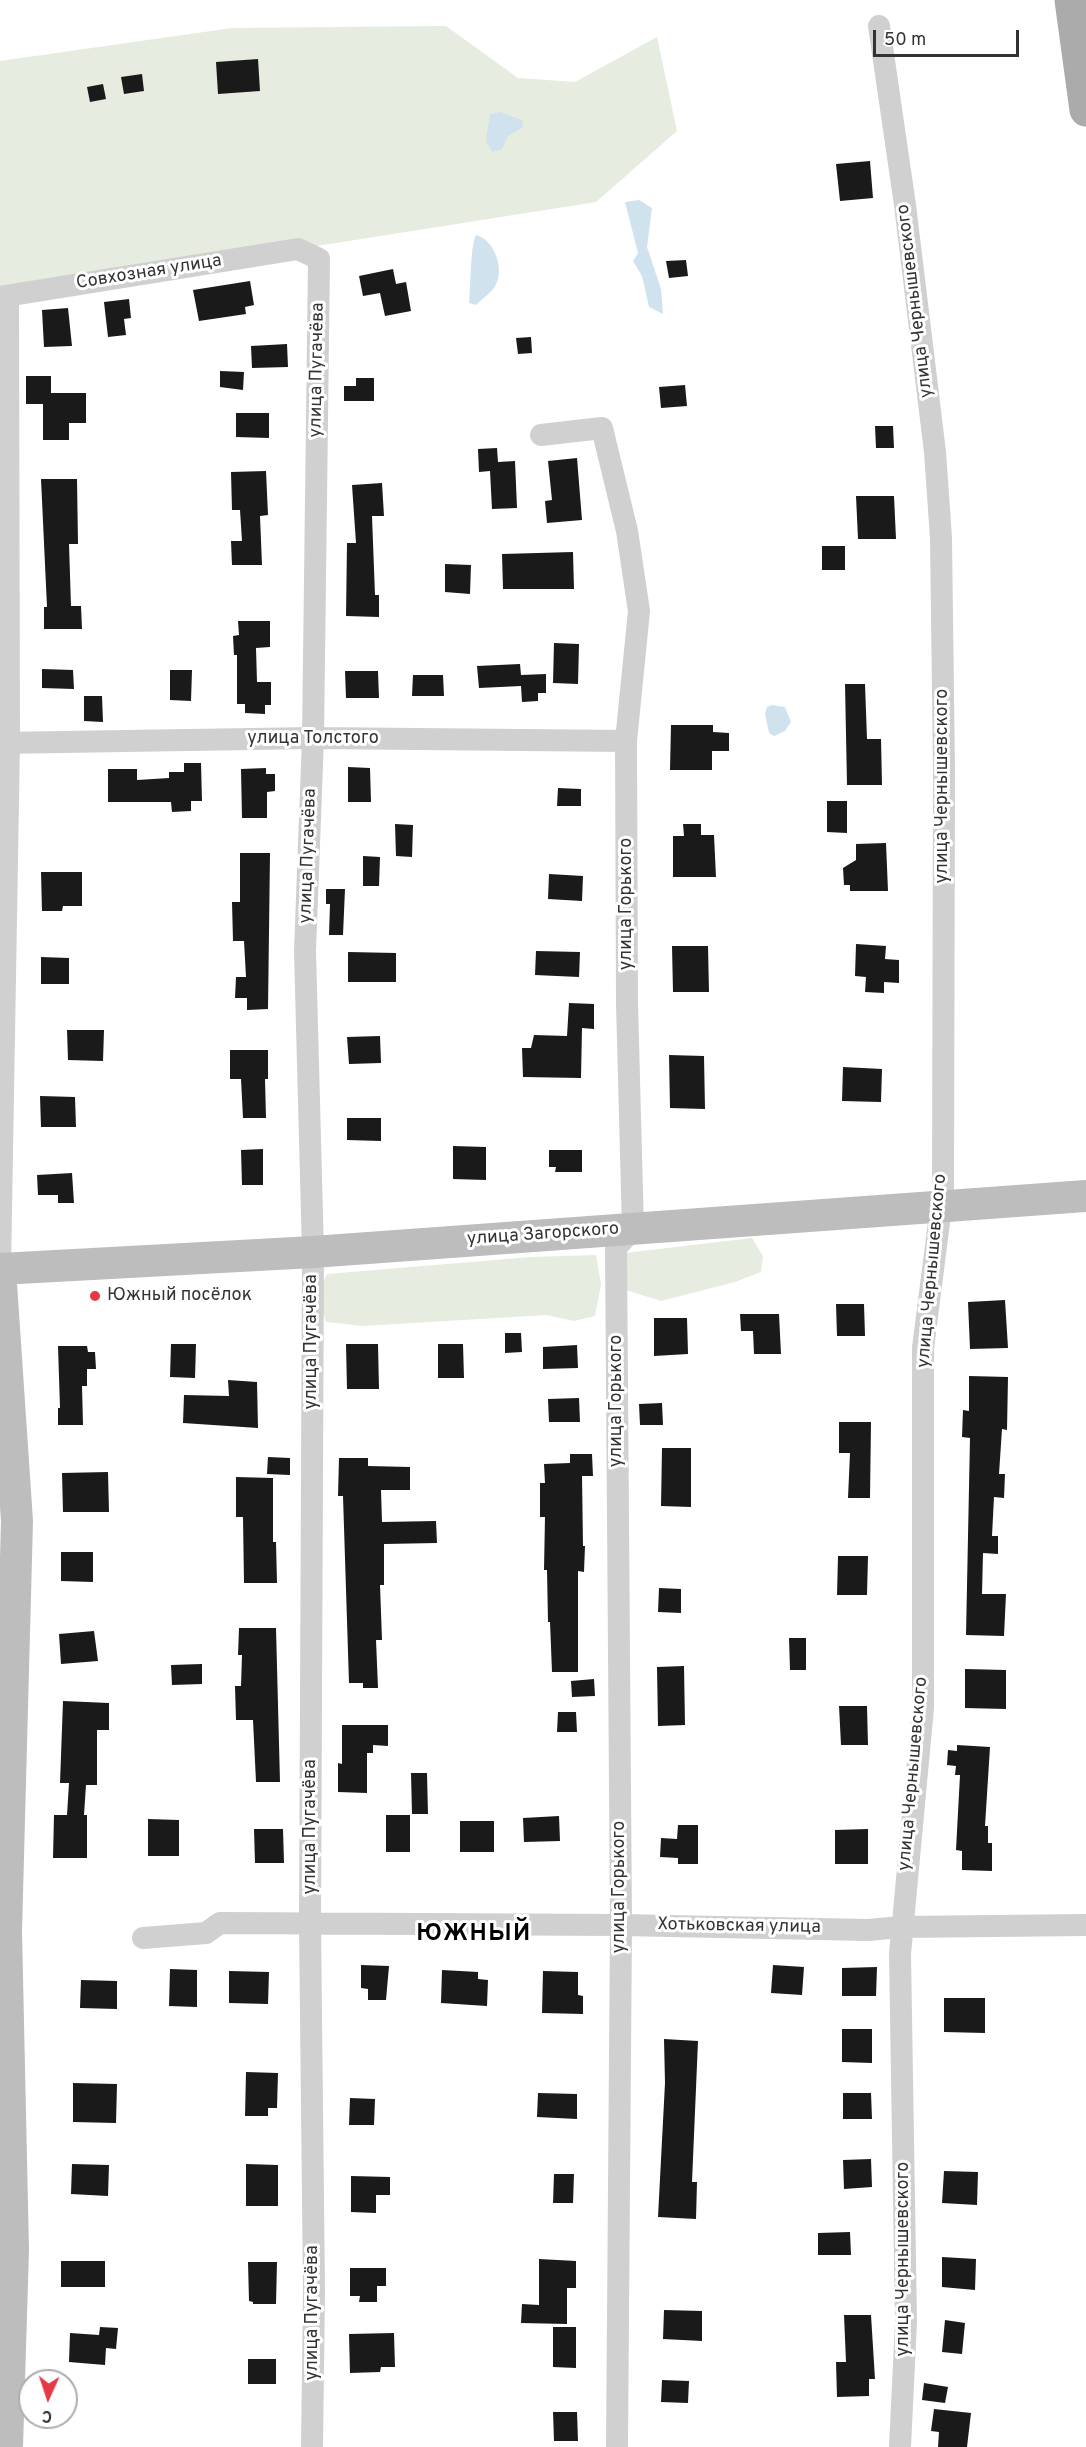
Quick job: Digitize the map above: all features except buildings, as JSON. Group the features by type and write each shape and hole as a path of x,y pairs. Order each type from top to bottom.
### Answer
{"main road":[{"path":"1071,0 1086,110"}],"street":[{"name":"улица Чернышевского","path":"879,26 905,205 935,452 940,538 944,770 942,1205 923,1348 922,1708 900,1954 906,2322 900,2447"},
{"name":"Совхозная улица","path":"4,297 298,249"},
{"name":"улица Пугачёва","path":"298,249 319,259 313,738 305,951 313,1252 310,1922 314,2291 312,2447"},
{"path":"4,297 4,743 0,1269 17,1521 3,1932 13,2250 7,2447"},
{"name":"улица Горького","path":"541,435 602,428 627,531 639,611 627,741 627,1003 633,1229 616,1248 621,1925 617,2447"},
{"name":"улица Толстого","path":"4,743 313,738 627,741"},
{"name":"улица Загорского","path":"0,1269 313,1252 1086,1196"},
{"name":"Хотьковская улица","path":"143,1938 206,1933 220,1923 621,1925 868,1930 901,1927 1086,1925"}],"shaded area":[{"path":"446,26 518,78 575,82 657,37 677,131 596,202 298,249 0,301 0,61 232,28"},
{"path":"752,1238 763,1256 761,1272 735,1282 661,1301 626,1290 625,1253"},
{"path":"596,1255 601,1284 595,1316 574,1321 546,1315 363,1326 326,1322 323,1309 321,1291 327,1274 531,1257"}],"water":[{"path":"500,112 522,120 523,127 508,136 502,149 492,152 486,141 490,114"},
{"path":"639,200 652,208 647,247 661,289 663,314 649,307 642,276 633,261 638,253 625,202"},
{"path":"476,235 483,238 493,249 499,265 499,273 494,288 476,305 469,303"},
{"path":"772,705 785,707 791,722 785,731 774,736 769,733 765,714 767,707"}],"place":[{"name":"Южный посёлок","path":"95,1296"}],"district":[{"name":"ЮЖНЫЙ","path":"474,1935"}]}
